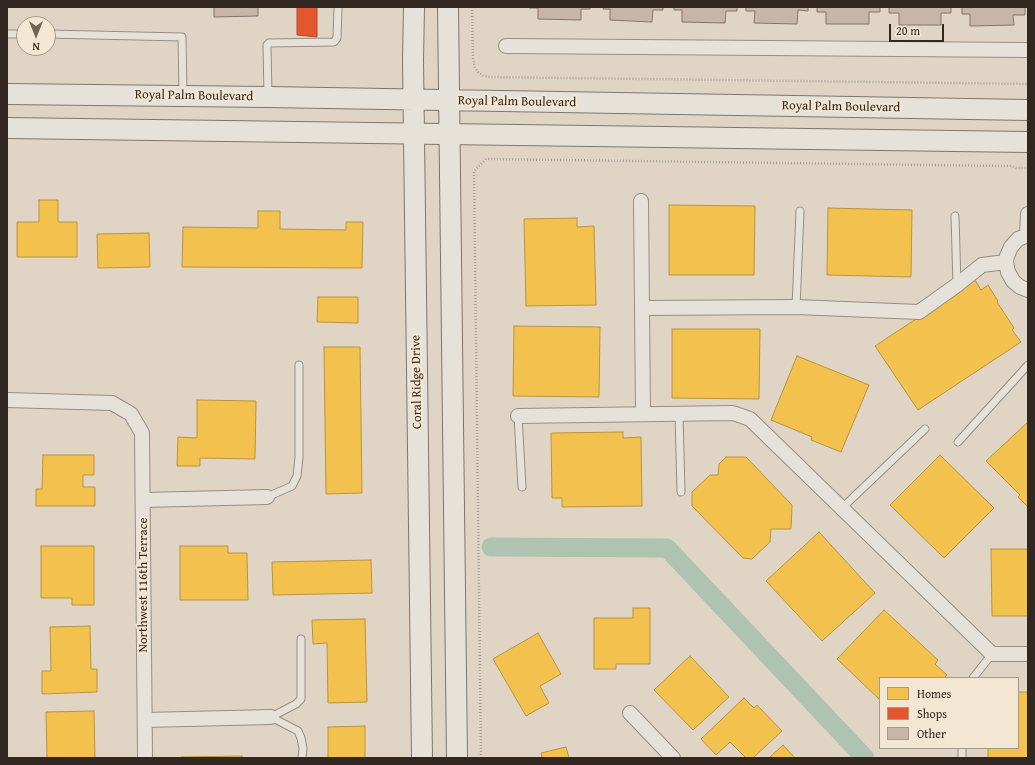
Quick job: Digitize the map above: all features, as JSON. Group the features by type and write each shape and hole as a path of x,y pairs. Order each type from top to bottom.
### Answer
{"main road":[{"name":"Coral Ridge Drive","path":"414,7 413,60 422,758"},
{"path":"448,7 457,758"},
{"name":"Royal Palm Boulevard","path":"7,94 1028,110"},
{"path":"7,128 1028,142"}],"street":[{"path":"506,46 1028,50"},
{"path":"640,200 643,414"},
{"path":"1028,214 1027,235 1018,240 1011,247 1006,262 1008,272 1013,280 1020,287 1028,290"},
{"path":"642,308 796,307 919,312 982,265 1006,262"},
{"name":"Northwest 116th Terrace","path":"7,400 112,404 131,414 142,433 145,758"},
{"path":"518,416 733,413 750,419 992,654 1028,654"},
{"path":"143,500 267,497"},
{"path":"630,713 674,758"},
{"path":"144,720 271,717"}],"lane":[{"path":"268,97 267,45 269,43 334,42 337,38 338,7"},
{"path":"56,34 182,36 183,96"},
{"path":"796,307 800,212"},
{"path":"956,216 957,285"},
{"path":"267,497 292,486 296,476 299,457 299,365"},
{"path":"958,442 1028,365"},
{"path":"679,414 681,492"},
{"path":"518,416 522,487"},
{"path":"842,508 925,429"},
{"path":"271,717 296,704 301,699 301,639"},
{"path":"974,677 992,654"},
{"path":"271,717 298,731 303,748 302,758"}],"path":[{"path":"472,7 473,59 475,68 484,76 490,77 1028,84"},
{"path":"481,758 474,171 486,159 1011,166 1016,168 1028,168"}],"building: Homes":[{"path":"39,200 58,200 58,222 77,222 77,257 17,257 17,222 39,222"},
{"path":"669,205 755,206 754,275 669,275"},
{"path":"828,208 912,210 911,277 827,275"},
{"path":"258,211 280,211 280,229 346,230 346,222 363,222 362,268 182,267 183,227 258,228"},
{"path":"577,218 577,227 594,226 596,305 526,306 524,219"},
{"path":"149,233 150,267 98,268 97,234"},
{"path":"975,280 981,290 988,285 1014,328 1012,330 1021,342 918,410 875,346"},
{"path":"318,297 358,297 358,323 317,322"},
{"path":"514,326 600,327 599,397 513,396"},
{"path":"672,329 760,329 759,399 672,398"},
{"path":"324,347 360,347 362,493 326,494"},
{"path":"797,356 869,385 841,452 811,440 812,437 771,420"},
{"path":"197,400 256,401 255,459 200,458 200,466 177,466 178,437 197,438"},
{"path":"1028,422 1028,507 1018,497 1020,495 986,461"},
{"path":"623,432 623,438 641,437 642,506 562,507 562,498 552,498 551,433"},
{"path":"43,455 94,455 94,475 83,475 83,487 95,487 95,506 36,506 36,489 42,489"},
{"path":"940,455 994,508 944,558 890,505"},
{"path":"726,457 746,457 792,505 791,529 771,529 770,542 752,559 743,558 692,506 692,492 710,475 718,475 719,464"},
{"path":"819,532 875,593 822,641 766,581"},
{"path":"41,546 94,546 94,605 72,605 72,598 41,598"},
{"path":"180,546 228,546 228,553 247,553 248,600 180,600"},
{"path":"991,549 1028,549 1028,616 992,616"},
{"path":"371,560 372,593 273,595 272,562"},
{"path":"633,608 650,608 650,664 616,664 616,669 594,669 594,618 633,618"},
{"path":"884,610 938,660 935,664 947,675 945,677 879,677 879,699 837,659"},
{"path":"365,619 367,702 328,703 327,643 313,644 312,620"},
{"path":"90,626 91,669 97,669 97,692 42,694 42,671 51,671 50,627"},
{"path":"538,633 561,674 540,686 549,703 526,716 493,659"},
{"path":"690,656 729,697 693,730 654,690"},
{"path":"1019,692 1028,692 1028,758 988,758 988,749 1019,749"},
{"path":"744,698 754,708 757,705 782,731 753,758 746,758 730,742 716,755 701,739"},
{"path":"94,711 95,758 47,758 46,712"},
{"path":"365,726 365,758 328,758 328,727"},
{"path":"783,745 795,758 769,758"},
{"path":"566,747 569,758 542,758 541,753"},
{"path":"242,756 242,758 181,758 181,757"}],"building: Shops":[{"path":"297,7 317,7 317,37 297,35"}],"building: Other":[{"path":"214,7 258,7 258,16 214,17"},
{"path":"529,7 590,7 590,9 581,9 581,20 538,19 538,8"},
{"path":"604,7 663,7 663,10 653,10 652,22 610,20 610,9 603,9"},
{"path":"674,7 737,7 737,11 726,11 725,23 682,22 682,10 674,10"},
{"path":"746,7 808,7 808,11 798,10 797,24 754,23 755,11 746,11"},
{"path":"817,7 880,7 880,12 869,12 869,24 826,24 826,12 817,12"},
{"path":"889,7 951,7 951,13 941,13 941,25 899,25 899,13 889,13"},
{"path":"962,7 1025,7 1025,15 1013,15 1014,25 970,26 970,14 962,14"}],"waterway":[{"path":"491,547 667,548 865,758"}]}
